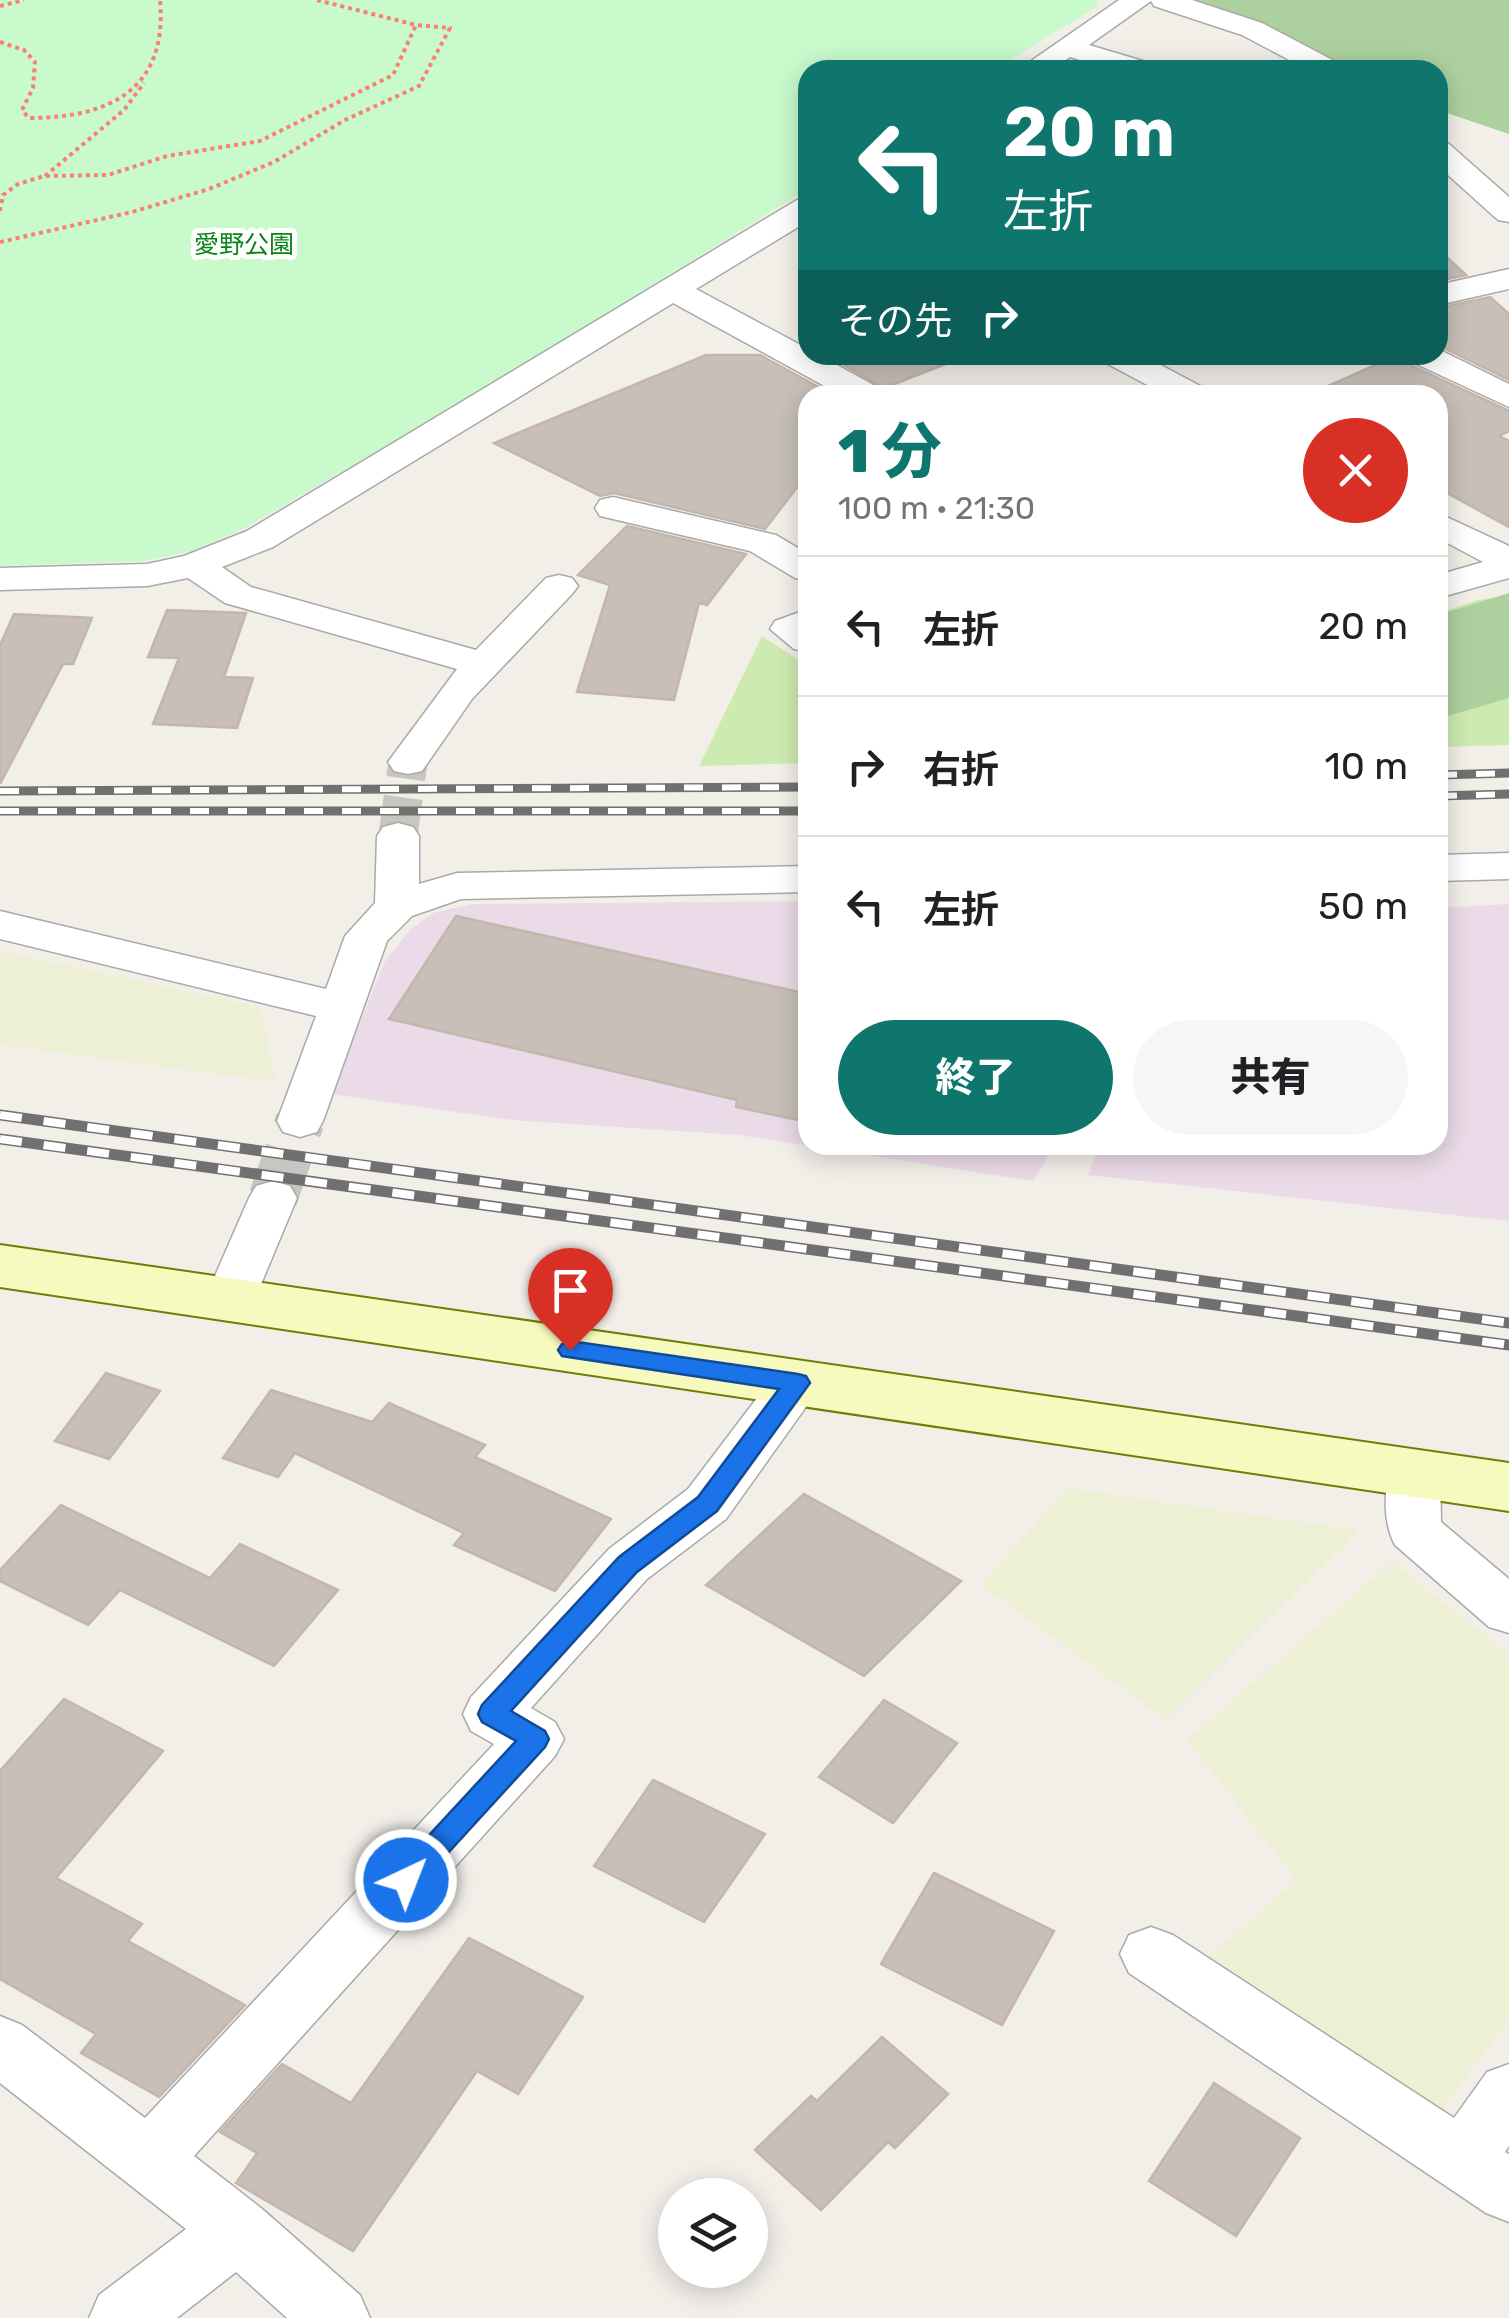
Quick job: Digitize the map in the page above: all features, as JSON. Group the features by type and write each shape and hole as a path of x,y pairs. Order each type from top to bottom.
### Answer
{"street":[{"path":"1049,60 1138,0"},
{"path":"1164,0 1252,30 1310,60"},
{"path":"1069,48 1110,60"},
{"path":"1448,159 1509,213"},
{"path":"1448,183 1470,178"},
{"path":"0,579 147,575 194,565 260,539 798,213"},
{"path":"1448,293 1509,279"},
{"path":"674,290 798,357"},
{"path":"812,365 849,385"},
{"path":"1135,365 1173,385"},
{"path":"1444,365 1509,397"},
{"path":"614,508 763,543 798,564"},
{"path":"1448,530 1509,564"},
{"path":"1448,584 1509,564"},
{"path":"194,565 238,595 487,665"},
{"path":"408,762 458,691 559,586"},
{"path":"397,906 398,836"},
{"path":"1448,868 1509,866"},
{"path":"300,1121 367,936 397,906 458,886 798,879"},
{"path":"0,926 340,1007"},
{"path":"229,1301 273,1198"},
{"path":"0,1266 1509,1487"},
{"path":"148,2160 535,1739 492,1714 628,1564 708,1504 798,1383"},
{"path":"1414,1473 1414,1530 1509,1610"},
{"path":"1150,1954 1486,2174 1509,2094"},
{"path":"0,2045 238,2230 336,2318"},
{"path":"123,2318 238,2230"}],"path":[{"path":"0,6 24,0"},
{"path":"44,176 138,96 161,43 160,0"},
{"path":"0,242 132,212 209,189 274,162 345,120 419,86 450,28 416,26 318,0"},
{"path":"0,211 3,195 18,184 44,176 108,175 167,156 260,141 393,75 416,26"},
{"path":"0,42 24,50 35,62 33,88 22,110 29,118 54,120 79,114 126,94 147,77"}],"shaded area":[{"path":"798,901 798,1144 739,1135 512,1120 331,1094 385,961 410,930 433,913 472,904"},
{"path":"1509,904 1509,1221 1088,1175 1096,1155 1448,1155 1448,907"},
{"path":"867,1155 1049,1155 1033,1181"}],"green space":[{"name":"愛野公園","path":"0,0 1096,0 1098,6 1009,60 798,60 798,195 491,385 243,529 189,552 143,561 0,566"},
{"path":"1166,0 1509,0 1509,134 1448,113 1448,60 1312,60"},
{"path":"1509,593 1509,698 1448,716 1448,612"},
{"path":"1509,596 1509,745 1448,747 1448,610"},
{"path":"762,636 798,660 798,763 699,766"},
{"path":"0,951 260,1007 276,1082 0,1045"},
{"path":"1067,1488 1359,1530 1166,1720 981,1585"},
{"path":"1392,1562 1509,1654 1509,2020 1426,2132 1208,1957 1297,1881 1187,1740"}],"building":[{"path":"1448,258 1466,275 1448,279"},
{"path":"1490,297 1509,314 1509,380 1448,350 1448,306"},
{"path":"706,355 760,355 815,385 798,385 798,486 765,529 614,493 600,496 494,443"},
{"path":"844,365 943,365 892,385 879,385"},
{"path":"1376,365 1410,365 1509,411 1509,431 1499,436 1509,441 1509,527 1448,493 1448,385 1330,385"},
{"path":"627,526 746,554 707,605 699,603 674,700 577,692 610,585 578,575"},
{"path":"167,610 246,613 224,677 253,678 237,728 153,724 179,658 148,657"},
{"path":"14,614 92,618 73,664 63,664 0,784 0,645"},
{"path":"456,916 798,992 798,1120 736,1107 737,1100 389,1019"},
{"path":"106,1373 160,1391 109,1459 55,1441"},
{"path":"271,1390 372,1422 389,1403 485,1445 475,1457 611,1519 555,1591 454,1545 464,1533 295,1453 278,1477 223,1458"},
{"path":"804,1494 961,1581 864,1676 706,1585"},
{"path":"61,1505 210,1578 240,1544 338,1590 274,1666 120,1590 88,1625 0,1581 0,1570"},
{"path":"64,1699 163,1751 56,1878 142,1924 128,1941 245,2005 159,2097 81,2053 96,2034 0,1979 0,1771"},
{"path":"884,1700 957,1743 893,1823 819,1777"},
{"path":"653,1780 765,1834 704,1922 594,1866"},
{"path":"934,1873 1054,1931 1002,2025 881,1964"},
{"path":"469,1938 583,1997 518,2094 477,2071 353,2251 236,2183 257,2153 220,2132 282,2064 351,2103"},
{"path":"882,2037 948,2094 895,2148 888,2142 821,2210 755,2150 811,2096 817,2101"},
{"path":"1214,2083 1300,2138 1236,2236 1149,2181"}],"tunnel":[{"path":"398,836 408,762"},
{"path":"273,1198 300,1121"}],"railway":[{"path":"1448,775 1509,773"},
{"path":"0,791 798,787"},
{"path":"1448,796 1509,794"},
{"path":"0,811 798,811"},
{"path":"0,1115 1509,1323"},
{"path":"0,1139 1509,1345"}],"route":[{"path":"406,1880 535,1739 492,1714 628,1564 708,1504 798,1383 570,1350"}]}
